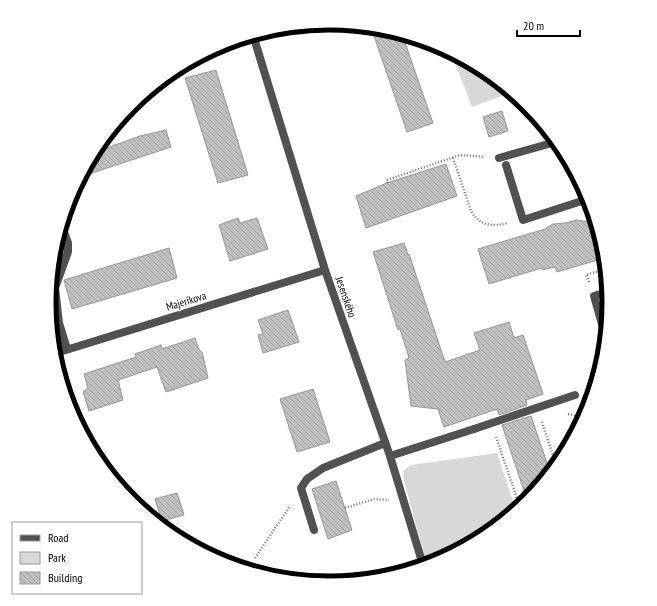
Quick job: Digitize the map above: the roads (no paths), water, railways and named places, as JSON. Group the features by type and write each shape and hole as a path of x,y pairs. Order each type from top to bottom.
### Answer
{"street":[{"name":"Jesenského","path":"255,40 325,270 390,456 421,560"},
{"path":"499,158 550,143"},
{"path":"506,165 523,220 582,202"},
{"path":"56,285 68,252 68,244 65,234"},
{"name":"Majeríkova","path":"60,352 325,270"},
{"path":"601,294 594,296 601,321"},
{"path":"56,296 59,322 67,349"},
{"path":"390,456 575,395"},
{"path":"314,530 301,488 307,479 323,468 385,443"}]}
